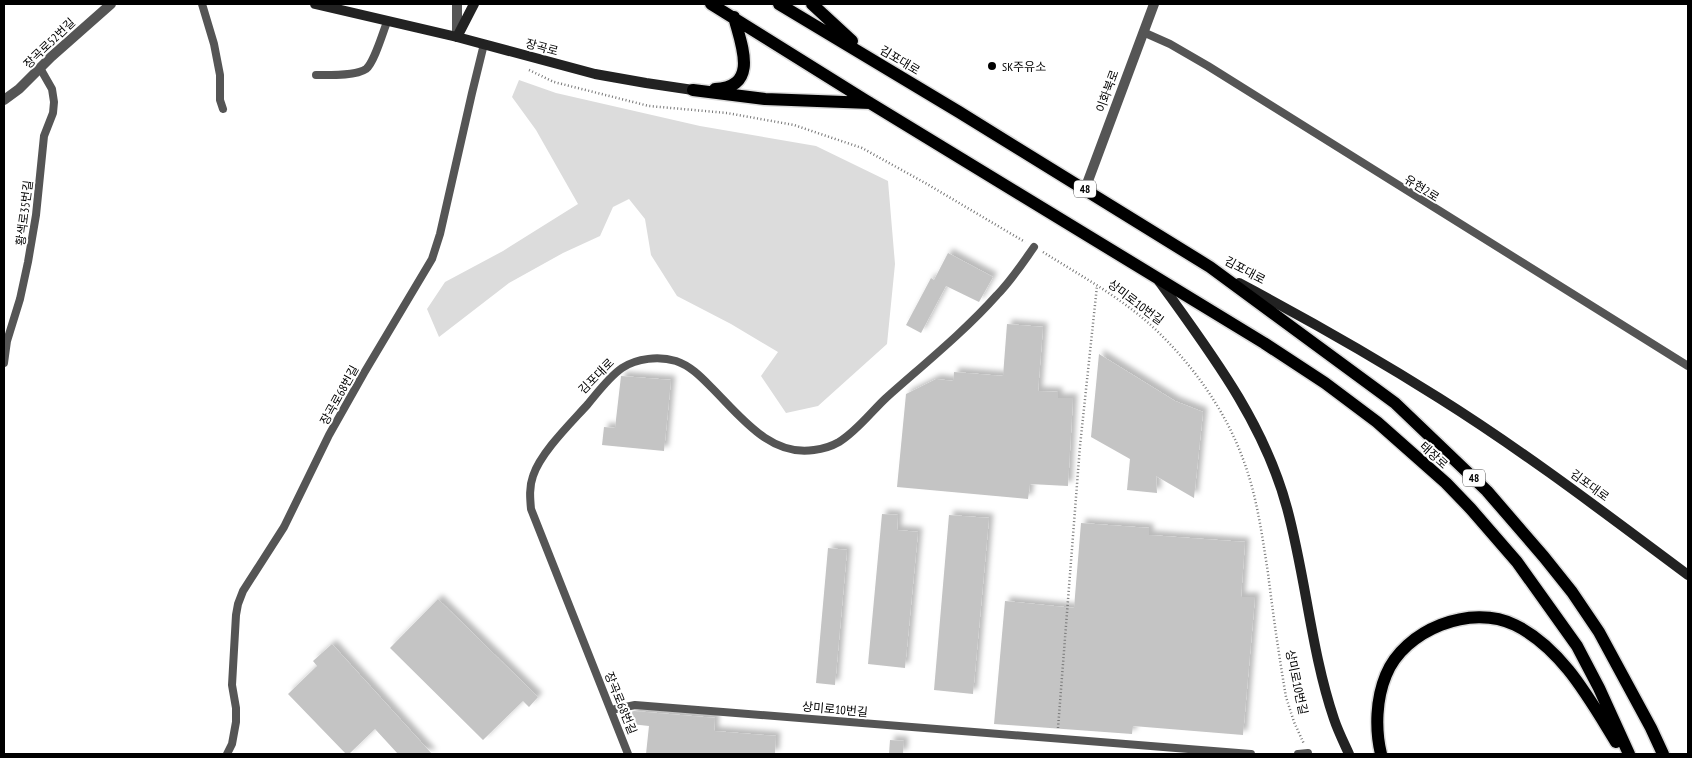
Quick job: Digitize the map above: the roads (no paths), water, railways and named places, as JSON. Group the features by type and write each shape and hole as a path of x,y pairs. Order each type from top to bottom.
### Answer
{"main road":[{"name":"장곡로","path":"315,4 457,37 595,74 693,90"},
{"path":"457,37 474,4"},
{"name":"48","path":"711,4 1157,278"},
{"name":"김포대로","path":"779,4 1085,188 1210,267 1300,316 1438,397 1512,446 1688,575"},
{"path":"812,4 868,56"},
{"path":"693,90 723,88 733,84 741,77 745,67 744,55 734,17"},
{"path":"693,90 765,99 870,103"},
{"name":"태장로","path":"1210,267 1395,403 1487,491 1572,592 1599,632 1663,754"},
{"path":"1157,278 1238,395 1258,430 1274,468 1287,507 1320,672 1334,721 1349,754"},
{"name":"태장로","path":"1157,278 1264,343 1325,383 1377,422 1446,484 1517,562 1571,638 1599,688 1630,754"},
{"path":"1381,754 1377,725 1379,700 1386,675 1400,653 1424,633 1450,621 1469,617 1492,618 1514,624 1551,651 1568,670 1596,709 1624,754"}],"street":[{"name":"장곡로52번길","path":"4,100 19,89 83,27 111,4"},
{"path":"457,4 457,37"},
{"name":"이화북로","path":"1085,188 1154,4"}],"lane":[{"path":"202,4 214,44 220,75 220,100 223,109"},
{"path":"316,75 353,73 368,68 387,22"},
{"name":"유현2로","path":"1143,32 1186,53 1688,366"},
{"name":"장곡로68번길","path":"227,754 232,744 236,722 236,708 232,685 238,604 243,591 284,527 329,435 432,258 442,227 484,44"},
{"name":"황색로35번길","path":"4,363 6,341 20,299 28,262 36,215 44,136 53,113 52,89 40,68"},
{"name":"김포대로","path":"546,550 531,509 530,496 534,474 557,439 604,385 622,368 634,362 648,359 664,358 678,362 693,370 765,439 798,451 826,448 840,441 854,430 875,408 984,309 1011,280 1034,248"},
{"name":"장곡로68번길","path":"546,550 628,754"},
{"name":"상미로10번길","path":"611,710 635,704 1251,754"},
{"path":"1298,754 1308,752"}],"place":[{"name":"SK주유소","path":"992,66"}]}
